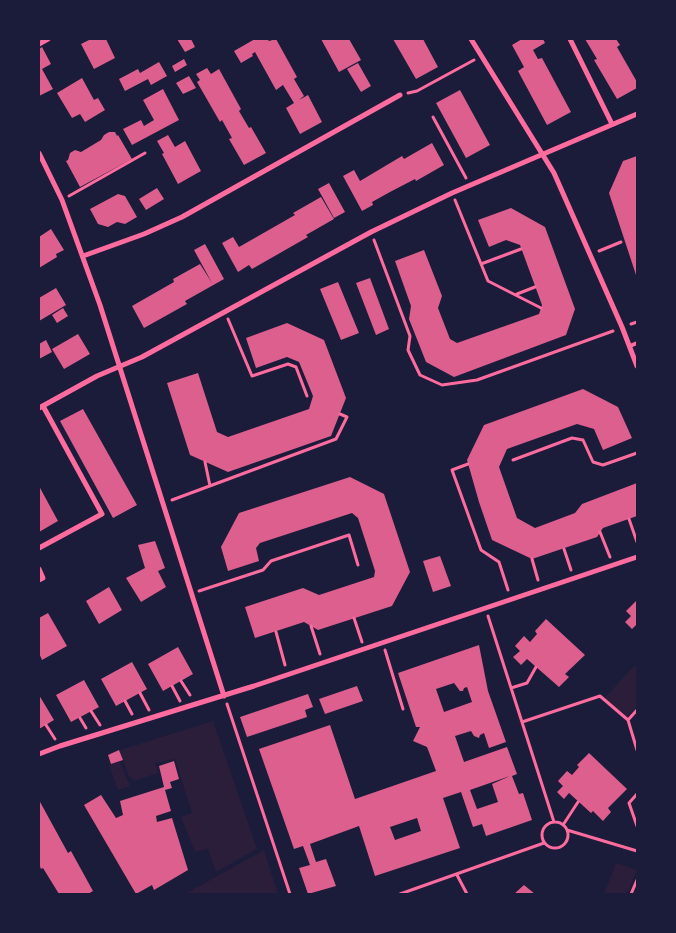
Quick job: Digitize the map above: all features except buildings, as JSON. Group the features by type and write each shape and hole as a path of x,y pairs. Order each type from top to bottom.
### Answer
{"street":[{"path":"39,44 48,39"},
{"path":"471,39 554,173 622,327 637,366"},
{"path":"570,39 612,124"},
{"path":"83,256 144,234 182,217 400,95"},
{"path":"39,548 102,514 41,407 97,376 142,357 371,232 470,185 637,114"},
{"path":"39,153 62,200 83,256 120,366 224,696"},
{"path":"39,754 288,675 637,557"},
{"path":"39,569 43,578 39,580"}],"lane":[{"path":"630,346 637,343"}],"path":[{"path":"400,95 417,91 481,56"},
{"path":"433,117 470,185"},
{"path":"62,200 145,153"},
{"path":"452,193 488,281 541,308"},
{"path":"371,232 410,336 408,350 420,375 442,385 477,380 622,327"},
{"path":"590,254 621,242"},
{"path":"481,264 521,249"},
{"path":"517,295 535,287"},
{"path":"225,312 252,376 288,364 296,367 308,396"},
{"path":"163,504 336,439 347,418 340,414"},
{"path":"513,460 572,438 583,440 593,462 603,465 637,453"},
{"path":"205,462 210,486"},
{"path":"468,464 452,470 481,550 499,562 512,600"},
{"path":"629,519 637,542"},
{"path":"600,532 613,565"},
{"path":"192,593 263,570 271,561 349,534 358,564"},
{"path":"564,549 574,578"},
{"path":"532,559 541,589"},
{"path":"486,608 554,822"},
{"path":"354,618 364,649"},
{"path":"311,626 323,663"},
{"path":"276,632 288,675"},
{"path":"389,664 403,709"},
{"path":"511,688 527,683 536,667"},
{"path":"181,681 195,705"},
{"path":"140,693 154,718"},
{"path":"224,696 290,894"},
{"path":"521,722 600,696 628,720 637,750"},
{"path":"628,720 637,710"},
{"path":"46,725 60,746"},
{"path":"637,794 629,803 637,826"},
{"path":"563,825 578,802"},
{"path":"554,822 563,825 568,838 564,845 552,848 544,843 542,830 548,824 554,822"},
{"path":"566,830 637,850"},
{"path":"400,894 544,843"},
{"path":"457,875 467,894"},
{"path":"631,894 637,880"}],"shaded area":[{"path":"637,665 637,706 627,717 605,698 632,668"},
{"path":"213,721 257,849 216,872 208,849 195,852 181,817 192,813 175,759 155,763 158,773 134,781 128,775 120,750"},
{"path":"120,762 130,786 118,790 109,765"},
{"path":"264,850 278,894 185,894"},
{"path":"616,863 637,870 627,894 604,894"}]}
